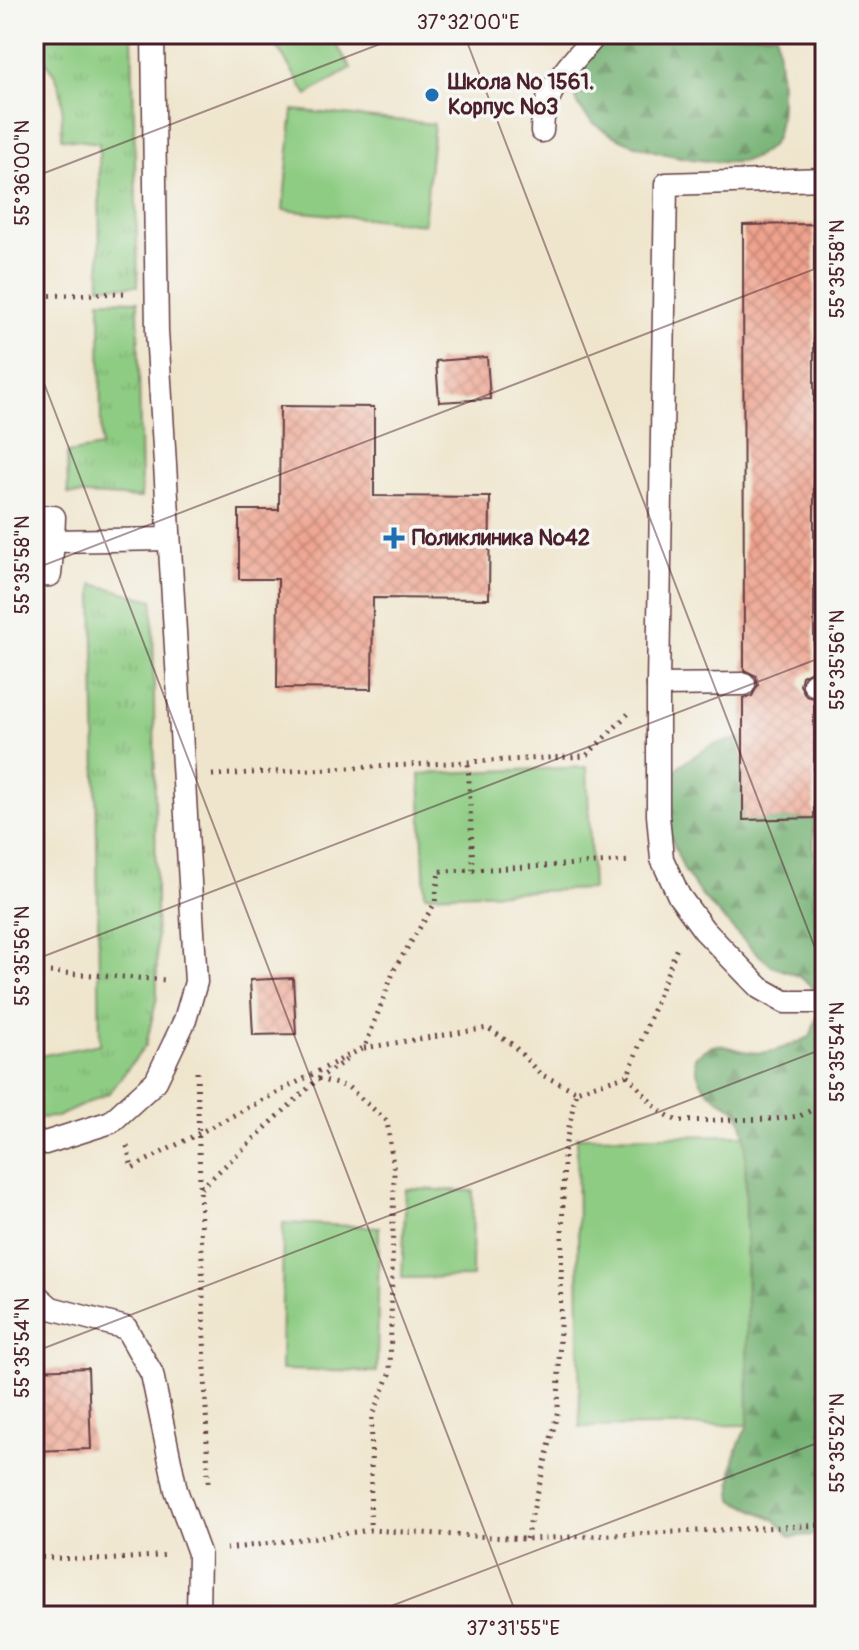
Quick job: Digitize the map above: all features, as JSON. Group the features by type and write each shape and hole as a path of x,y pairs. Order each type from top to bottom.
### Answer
{"lane":[{"path":"34,1142 45,1143 111,1122 156,1081 185,1020 196,982 156,293 153,34"},
{"path":"542,131 542,114 559,75 597,34"},
{"path":"825,179 666,184 658,685 658,815 662,859 679,896 704,930 760,988 785,1002 825,1002"},
{"path":"34,517 54,517 50,575 34,576"},
{"path":"53,541 168,539"},
{"path":"658,685 744,684"},
{"path":"34,1293 51,1308 126,1328 152,1374 176,1490 199,1553 198,1616"}],"path":[{"path":"34,296 156,293"},
{"path":"183,777 586,756 658,685"},
{"path":"468,761 473,870"},
{"path":"200,1189 318,1079 365,1047 395,968 435,903 439,871 662,859"},
{"path":"628,1075 672,956 684,934 704,930"},
{"path":"34,971 196,982"},
{"path":"185,1020 197,1067 207,1490"},
{"path":"120,1114 132,1168 365,1047 488,1028 513,1045 540,1074 576,1091 628,1075"},
{"path":"628,1075 657,1109 677,1121 800,1116 825,1103"},
{"path":"318,1079 348,1087 387,1121 394,1172 390,1374 372,1417 370,1530"},
{"path":"526,1539 558,1410 564,1153 576,1091"},
{"path":"34,1557 103,1560 199,1553 370,1530 526,1539 825,1525"}],"green space":[{"path":"34,34 132,34 138,286 100,286 99,143 61,138 60,89 52,70 34,48"},
{"path":"269,34 330,34 351,68 307,95"},
{"path":"612,34 776,34 781,106 773,143 751,158 716,162 662,153 607,132 587,117 576,98 577,76 588,58"},
{"path":"293,110 434,124 424,224 283,210"},
{"path":"100,300 138,301 141,498 68,494 67,453 101,447"},
{"path":"93,584 153,600 157,997 146,1045 109,1093 57,1117 34,1118 34,1057 100,1044"},
{"path":"743,738 743,819 814,818 814,905 825,905 825,1534 791,1537 774,1519 733,1500 734,1461 748,1425 745,1135 736,1111 714,1096 701,1082 695,1057 716,1045 756,1053 788,1046 810,1037 819,1011 810,985 799,976 772,966 701,895 684,870 667,828 672,776 680,765 712,745"},
{"path":"587,767 592,889 425,895 420,774"},
{"path":"745,1135 748,1425 580,1427 577,1137"},
{"path":"406,1189 473,1191 472,1277 402,1278"},
{"path":"283,1223 379,1227 377,1372 281,1370"}],"building":[{"path":"814,224 814,670 802,676 800,685 806,696 814,698 814,818 743,820 743,698 752,696 758,685 756,676 744,670 743,225"},
{"path":"487,357 490,399 439,402 436,361"},
{"path":"280,406 374,407 374,496 490,497 489,599 373,598 372,689 277,688 278,579 239,579 239,510 279,510"},
{"path":"293,978 296,1034 253,1035 250,980"},
{"path":"88,1368 91,1449 34,1451 34,1370"}],"place":[{"name":"Школа № 1561. Корпус №3","path":"432,95"},
{"name":"Поликлиника №42","path":"394,538"}]}
